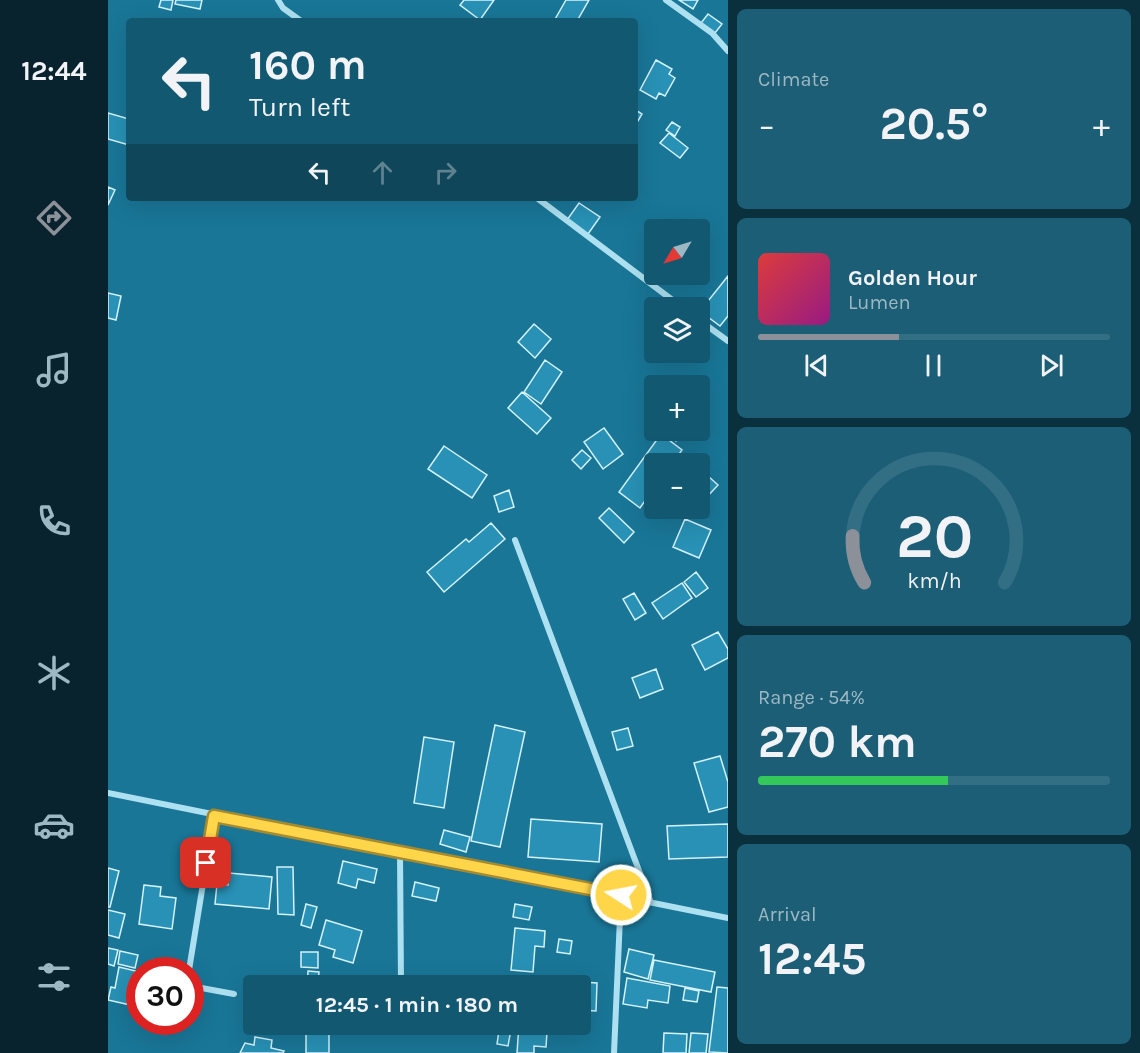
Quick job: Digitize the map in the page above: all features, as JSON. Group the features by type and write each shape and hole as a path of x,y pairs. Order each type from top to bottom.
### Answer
{"street":[{"path":"278,0 283,8 297,18"},
{"path":"666,0 712,33 728,51"},
{"path":"541,201 668,297"},
{"path":"710,328 728,341"},
{"path":"515,540 650,900"},
{"path":"108,793 214,816 650,900 728,918"},
{"path":"191,957 214,816"},
{"path":"400,852 401,975"},
{"path":"614,1053 621,895"},
{"path":"204,989 234,994"}],"building":[{"path":"161,0 173,0 171,10 159,7"},
{"path":"176,0 202,0 200,9 175,4"},
{"path":"464,0 494,0 481,18 477,18 460,5"},
{"path":"566,0 589,0 579,18 556,18"},
{"path":"679,0 698,0 693,9"},
{"path":"708,14 722,24 715,33 701,23"},
{"path":"656,60 672,69 669,74 675,78 665,96 659,93 656,99 640,90"},
{"path":"108,113 126,118 126,144 108,139"},
{"path":"672,122 680,127 675,136 666,130"},
{"path":"669,133 688,148 680,158 660,143"},
{"path":"108,187 115,190 108,205"},
{"path":"579,203 600,217 588,234 567,220"},
{"path":"728,276 728,316 720,326 710,318 710,298"},
{"path":"108,293 121,296 116,320 108,318"},
{"path":"534,324 551,339 535,358 518,342"},
{"path":"545,360 562,372 541,404 524,392"},
{"path":"522,392 551,418 537,434 508,408"},
{"path":"604,428 623,454 603,469 584,442"},
{"path":"656,441 670,441 682,450 680,453 647,453"},
{"path":"444,446 487,475 472,498 428,469"},
{"path":"582,450 591,458 581,469 572,460"},
{"path":"644,457 644,502 640,508 619,492"},
{"path":"710,478 718,485 710,494"},
{"path":"509,490 514,507 499,512 494,496"},
{"path":"609,508 634,532 624,543 599,518"},
{"path":"685,519 711,530 699,558 673,547"},
{"path":"491,523 505,539 444,592 427,572 466,539 469,542"},
{"path":"696,572 708,588 696,597 684,582"},
{"path":"682,583 692,598 663,619 652,603"},
{"path":"634,593 646,613 635,620 623,599"},
{"path":"718,632 728,649 728,658 705,670 692,645"},
{"path":"656,669 663,689 640,698 632,678"},
{"path":"495,725 525,732 500,847 471,841"},
{"path":"628,728 633,746 617,750 612,732"},
{"path":"424,737 454,742 444,808 414,803"},
{"path":"720,756 728,782 728,807 709,812 694,763"},
{"path":"531,819 602,824 599,862 528,857"},
{"path":"728,824 728,857 669,859 667,826"},
{"path":"444,830 470,837 466,852 440,844"},
{"path":"343,861 377,869 374,883 358,879 356,888 338,883"},
{"path":"277,867 293,867 294,915 278,914"},
{"path":"108,868 119,871 110,907 108,907"},
{"path":"229,873 272,877 269,909 215,904 217,884 228,885"},
{"path":"415,882 439,888 436,901 412,896"},
{"path":"144,885 161,887 160,896 176,898 172,929 139,924"},
{"path":"306,904 317,907 311,928 301,925"},
{"path":"515,904 532,907 529,920 513,917"},
{"path":"108,910 125,914 119,938 108,935"},
{"path":"326,920 362,931 353,963 333,957 335,950 319,945"},
{"path":"515,928 545,931 544,947 535,946 533,972 511,970"},
{"path":"559,939 572,941 570,954 557,952"},
{"path":"108,948 118,950 114,966 108,964"},
{"path":"629,949 654,955 648,979 624,972"},
{"path":"120,951 138,955 138,957 126,957 126,966 118,964"},
{"path":"301,952 318,952 318,968 301,967"},
{"path":"654,960 715,972 711,992 650,980"},
{"path":"119,967 126,969 126,1004 108,1000 111,987 115,988"},
{"path":"308,971 319,972 319,975 308,975"},
{"path":"627,978 670,986 668,1003 648,1000 647,1008 623,1004"},
{"path":"591,983 597,983 596,1011 591,1011"},
{"path":"717,987 728,988 728,1053 709,1052"},
{"path":"685,988 699,991 697,1002 683,1000"},
{"path":"664,1033 687,1034 686,1053 663,1053"},
{"path":"691,1033 708,1034 706,1053 689,1053"},
{"path":"306,1035 329,1035 329,1053 306,1053"},
{"path":"498,1035 510,1035 508,1046 497,1044"},
{"path":"518,1035 547,1035 546,1047 534,1046 534,1053 517,1053"},
{"path":"255,1037 272,1040 271,1048 284,1051 283,1053 240,1053 245,1043 254,1045"}],"route":[{"path":"206,863 214,816 621,895"}]}
